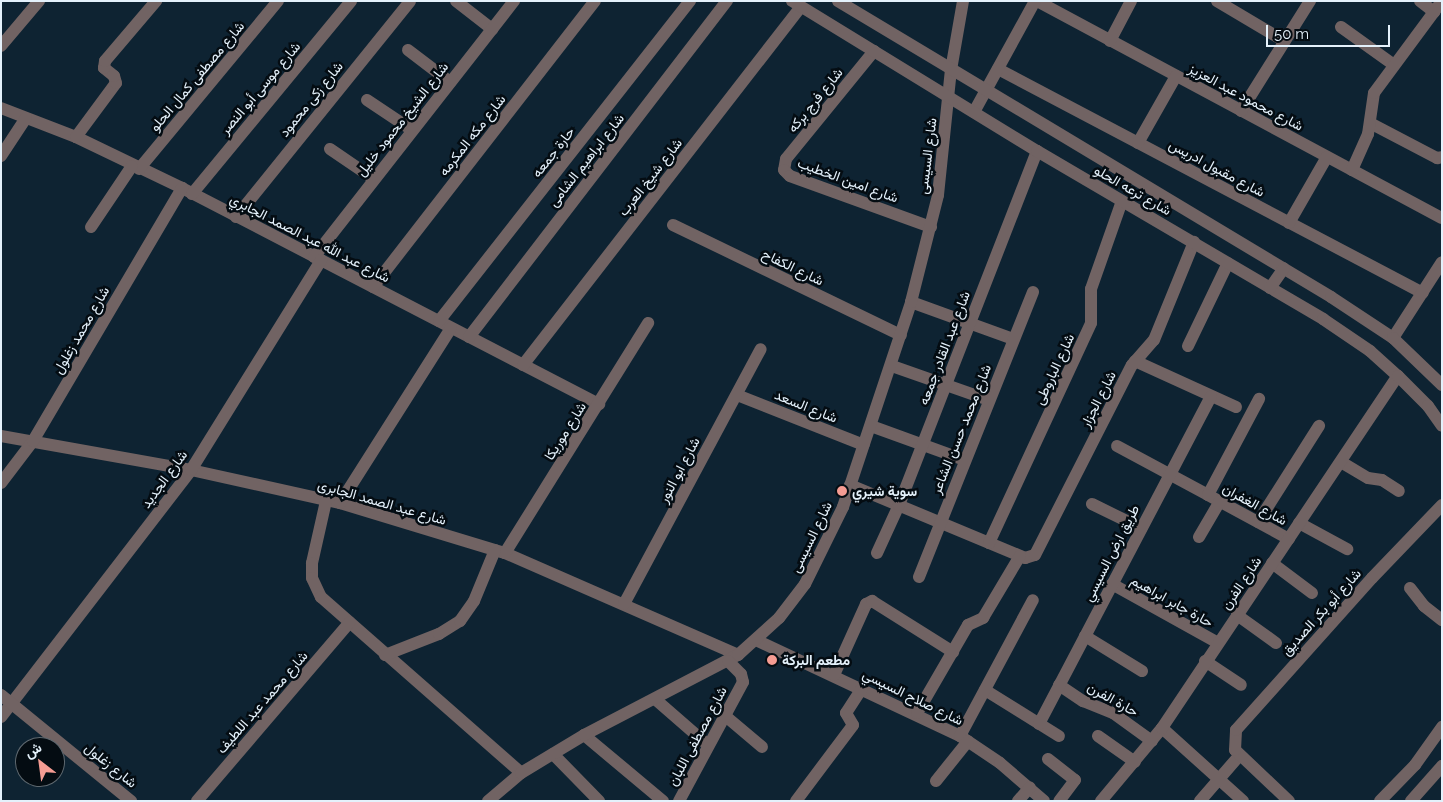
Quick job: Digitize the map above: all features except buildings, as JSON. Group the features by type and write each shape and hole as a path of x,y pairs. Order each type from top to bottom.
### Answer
{"street":[{"path":"1,46 39,1"},
{"path":"76,137 116,83 116,78 104,68 105,61 156,1"},
{"name":"شارع مصطفى كمال الحلو","path":"92,227 136,168 278,1"},
{"name":"شارع موسى أبو النصر","path":"187,191 351,1"},
{"name":"شارع زكى محمود","path":"236,216 410,1"},
{"path":"456,1 492,29"},
{"name":"شارع الشيخ محمود خليل","path":"318,259 374,178 514,1"},
{"name":"شارع مكه المكرمه","path":"373,287 596,1"},
{"name":"حارة جمعه","path":"439,321 690,1"},
{"name":"شارع ابراهيم الشامى","path":"469,337 727,1"},
{"name":"شارع ترعه الحلو","path":"838,1 950,70 987,89 1284,268 1393,338 1442,385"},
{"name":"شارع السيسى","path":"496,798 521,773 584,735 655,700 733,658 756,640 805,584 850,485 892,366 911,302 931,227 943,162 950,70 963,1"},
{"path":"974,112 1036,1"},
{"name":"شارع محمود عبد العزيز","path":"1036,1 1442,218"},
{"path":"1110,41 1132,1"},
{"path":"1216,1 1284,40"},
{"path":"1241,110 1310,1"},
{"path":"1352,170 1370,123 1374,94 1438,7 1420,1"},
{"name":"شارع ترعه الحلو","path":"796,4 1037,151 1194,242 1370,351 1428,406 1442,426"},
{"name":"شارع شيخ العرب","path":"523,364 796,4"},
{"path":"1341,27 1394,65"},
{"path":"408,50 450,82"},
{"name":"شارع فرج بركه","path":"784,170 786,159 874,51"},
{"name":"شارع مقبول ادريس","path":"998,68 1422,293"},
{"path":"1138,143 1176,76"},
{"path":"367,100 412,130"},
{"name":"شارع عبد الله عبد الصمد الجابري","path":"1,108 76,137 136,168 187,191 600,404"},
{"path":"1,156 26,118"},
{"path":"1370,123 1437,158 1442,157"},
{"path":"330,149 374,178"},
{"name":"شارع عبد القادر جمعه","path":"877,553 923,445 968,323 1037,151"},
{"path":"1290,223 1327,157"},
{"name":"شارع امين الخطيب","path":"784,170 790,176 931,227"},
{"name":"شارع محمد زغلول","path":"1,483 33,440 187,191"},
{"name":"شارع الباروطى","path":"990,543 1091,323 1091,288 1122,201"},
{"name":"شارع الكفاح","path":"672,225 901,335"},
{"name":"شارع الجزار","path":"1020,556 1024,558 1035,555 1135,361 1159,331 1194,242"},
{"name":"شارع الجديد","path":"1,716 13,704 191,470 318,259"},
{"path":"1393,338 1442,262"},
{"path":"1188,346 1228,263"},
{"path":"1270,288 1284,268"},
{"name":"شارع محمد حسن الشاعر","path":"919,577 1033,292"},
{"path":"911,302 1014,339"},
{"name":"شارع موريكا","path":"385,655 439,634 460,621 474,601 500,552 600,404 648,323"},
{"path":"340,503 451,328"},
{"name":"شارع ابو النور","path":"624,604 762,349"},
{"path":"1135,361 1236,407"},
{"path":"892,366 989,400"},
{"name":"شارع الفرن","path":"1109,798 1134,762 1162,728 1205,661 1342,462 1398,376"},
{"name":"شارع السعد","path":"737,395 864,445"},
{"name":"طريق ارض السيسي","path":"1039,724 1169,474 1212,396"},
{"path":"1208,495 1259,399"},
{"path":"871,426 965,460"},
{"path":"1258,522 1319,426"},
{"name":"شارع عبد الصمد الجابرى","path":"1,436 33,440 191,470 340,503 500,552 624,604 733,658"},
{"name":"شارع الغفران","path":"1117,446 1289,539"},
{"path":"1342,462 1368,478 1382,480 1399,491"},
{"path":"850,485 1020,556 983,618 970,623 917,713"},
{"path":"326,501 312,563 312,578 320,597 521,773"},
{"path":"1199,536 1220,501"},
{"path":"1092,504 1141,528"},
{"name":"شارع أبو بكر الصديق","path":"1200,801 1219,779 1236,750 1236,730 1372,578 1442,506"},
{"path":"1299,523 1347,549"},
{"path":"1272,563 1312,593"},
{"name":"حارة جابر ابراهيم","path":"1112,584 1218,643"},
{"path":"1410,588 1424,606 1442,620"},
{"path":"936,781 964,739 985,690 1033,600"},
{"path":"834,675 866,604 872,601 953,652"},
{"path":"1237,615 1276,643"},
{"name":"شارع محمد عبد اللطيف","path":"196,801 350,622"},
{"path":"1085,636 1142,671"},
{"name":"شارع صلاح السيسي","path":"756,640 917,713 964,739 1030,787 1044,801"},
{"name":"شارع مصطفى اللبان","path":"679,801 723,714 743,682 733,658"},
{"path":"1205,661 1241,685"},
{"name":"حارة الفرن","path":"1059,686 1083,701 1113,713 1152,740"},
{"path":"796,801 853,725 846,713 862,688"},
{"path":"985,690 1059,736"},
{"name":"شارع زغلول","path":"1,695 131,801"},
{"path":"655,700 708,745"},
{"path":"723,714 762,747"},
{"path":"1162,728 1243,801"},
{"path":"1380,801 1415,765 1442,728"},
{"path":"584,735 663,801"},
{"path":"1098,736 1134,762"},
{"path":"1236,750 1289,801"},
{"path":"553,754 599,801"},
{"path":"1048,759 1075,780 1059,801"},
{"path":"1411,801 1442,766"},
{"path":"1018,801 1030,787"}],"place":[{"name":"سوية شيري","path":"842,491"},
{"name":"مطعم البركة","path":"772,660"}]}
